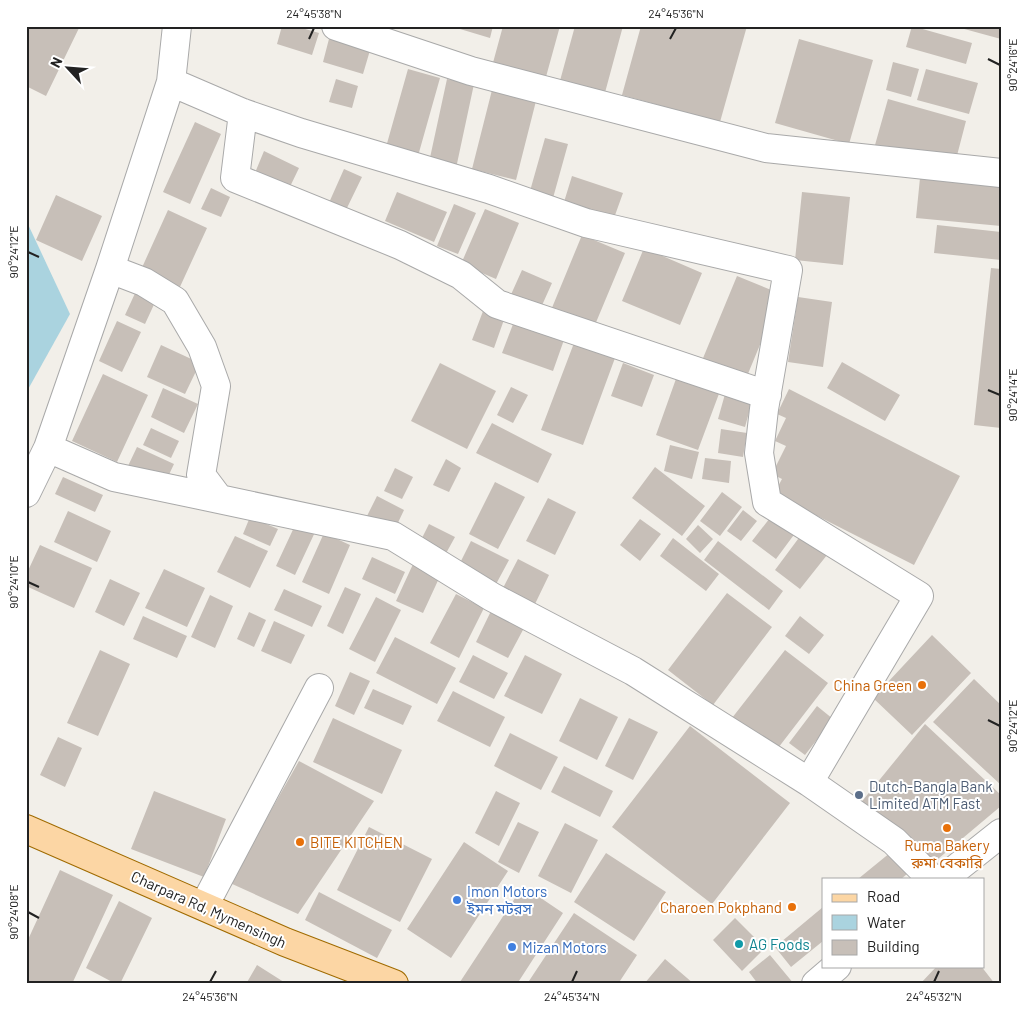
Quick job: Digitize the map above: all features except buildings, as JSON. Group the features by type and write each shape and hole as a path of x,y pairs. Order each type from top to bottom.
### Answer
{"main road":[{"name":"Charpara Rd, Mymensingh","path":"26,829 284,942 394,984"}],"street":[{"path":"26,493 48,448 110,269 171,82 177,26"},
{"path":"336,26 471,71 766,148 1001,173"},
{"path":"171,82 243,113 301,133 489,189 586,223 788,270 766,394 759,453 767,502 919,596 809,782"},
{"path":"243,113 235,178 400,245 462,275 497,304 766,394"},
{"path":"110,269 144,282 175,301 202,347 216,386 201,474 219,499"},
{"path":"48,448 114,477 393,536 492,598 632,671 809,782 894,841 931,878"},
{"path":"204,906 319,688"},
{"path":"944,878 1001,833"},
{"path":"816,984 835,968"}],"water":[{"path":"26,220 70,314 26,393"}],"place":[{"name":"China Green","path":"922,685"},
{"name":"Dutch-Bangla Bank Limited ATM Fast","path":"859,795"},
{"name":"Ruma Bakery রুমা বেকারি","path":"947,828"},
{"name":"BITE KITCHEN","path":"300,842"},
{"name":"Imon Motors ইমন মটরস","path":"457,900"},
{"name":"Charoen Pokphand","path":"792,907"},
{"name":"AG Foods","path":"739,944"},
{"name":"Mizan Motors","path":"512,947"}]}
